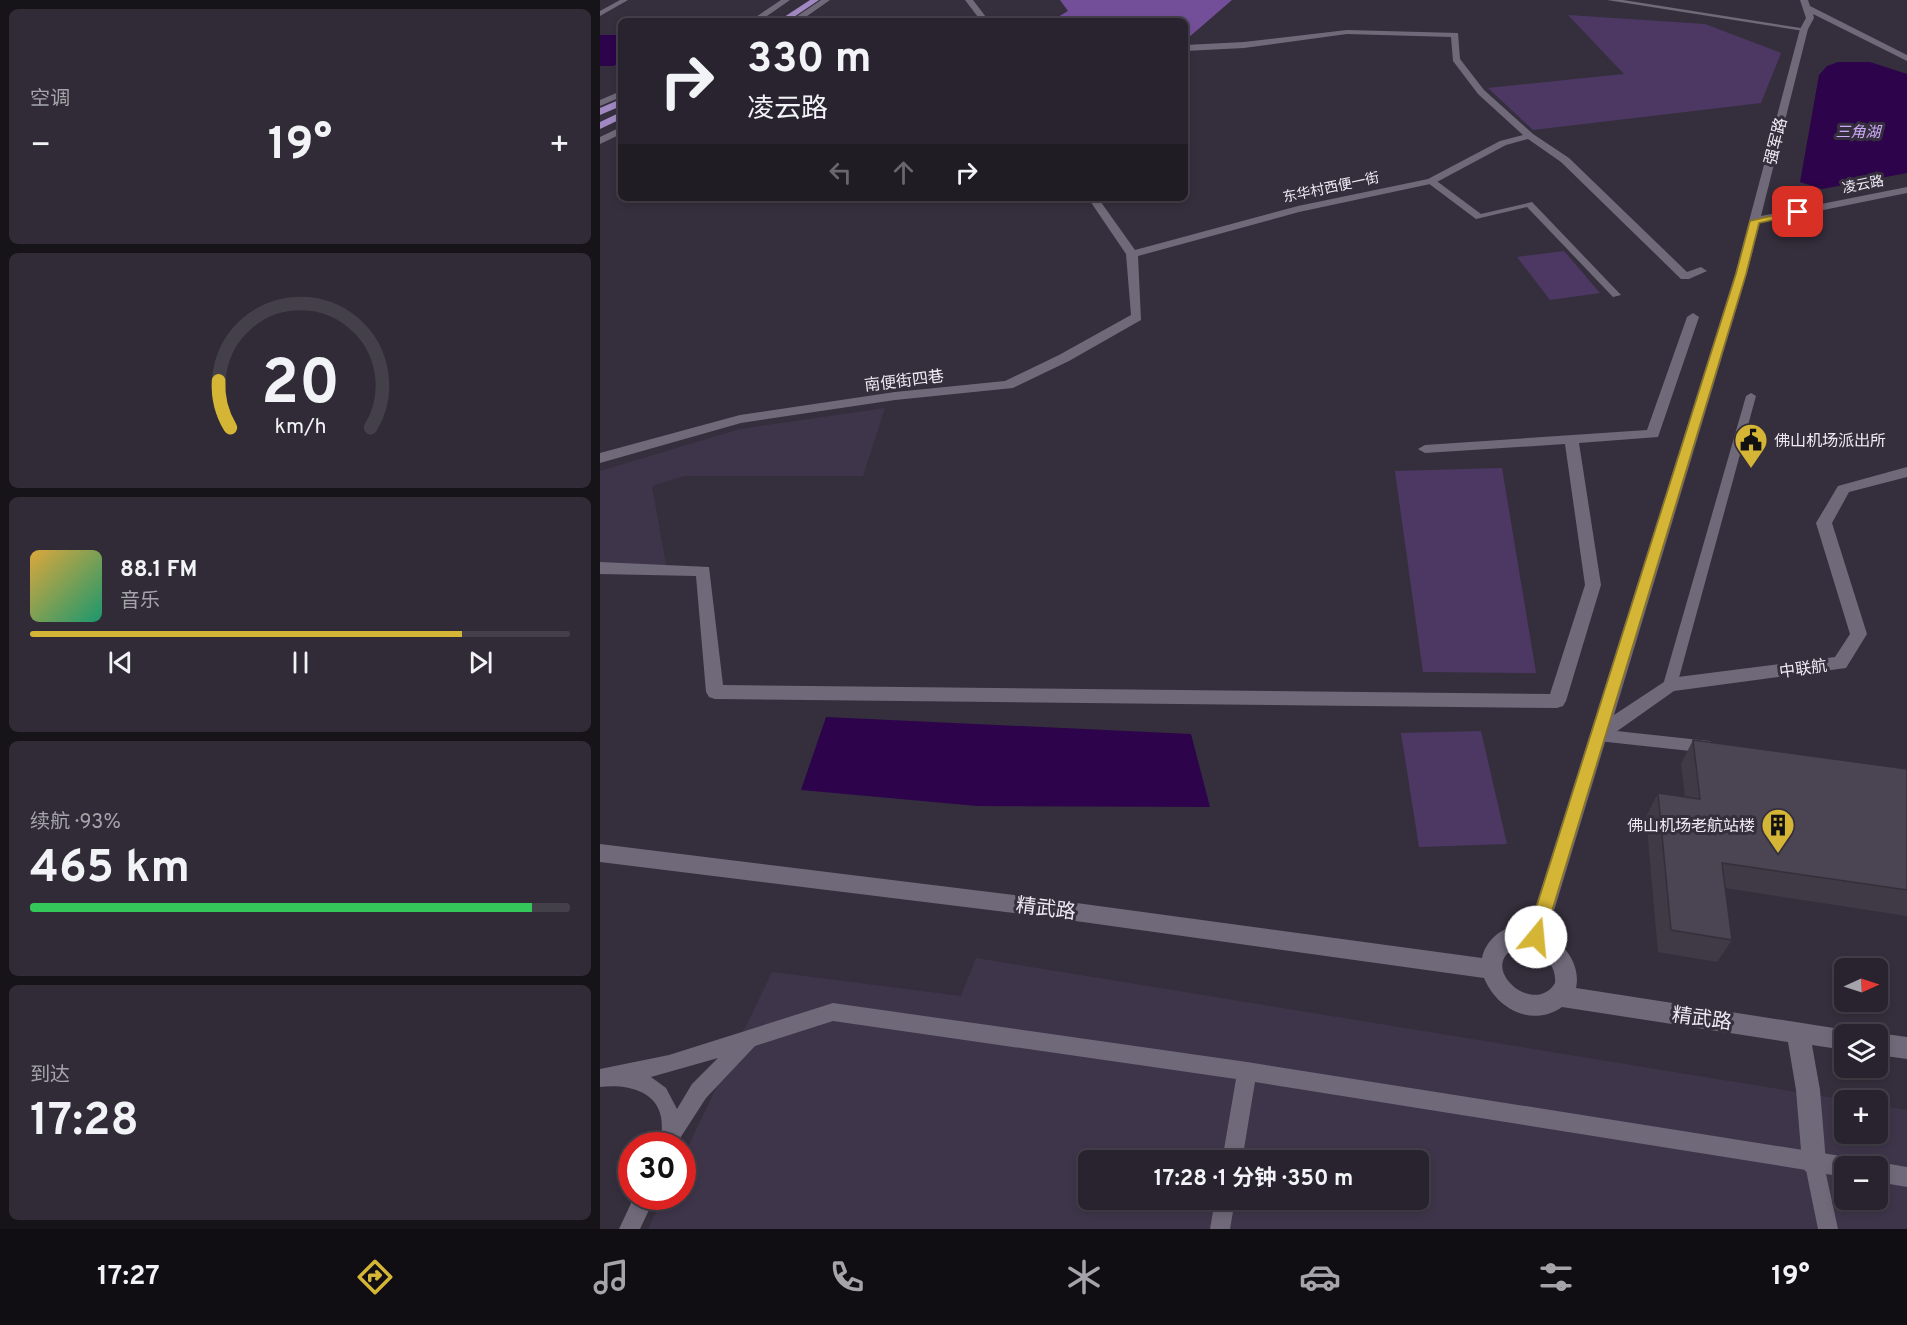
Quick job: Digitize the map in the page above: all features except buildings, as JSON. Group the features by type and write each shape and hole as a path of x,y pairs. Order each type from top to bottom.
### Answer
{"main road":[{"path":"773,18 798,0"},
{"path":"787,18 815,0"},
{"path":"600,112 618,103"},
{"path":"600,126 618,117"}],"street":[{"path":"759,18 786,0"},
{"path":"799,18 826,0"},
{"path":"969,0 983,18"},
{"path":"1806,4 1907,58"},
{"name":"强军路","path":"1536,937 1741,274 1804,29 1810,18 1806,4"},
{"path":"1188,48 1244,45 1347,32 1455,36 1456,59 1481,92 1530,136 1565,160 1685,277 1701,271"},
{"path":"600,103 618,95"},
{"path":"600,141 618,132"},
{"name":"东华村西便一街","path":"1132,254 1298,209 1431,181 1503,143 1530,136"},
{"name":"凌云路","path":"1755,221 1907,190"},
{"path":"1095,201 1132,254"},
{"name":"南便街四巷","path":"600,458 740,419 895,396 1008,385 1065,358 1137,317 1132,254"},
{"path":"1425,449 1653,434 1693,317"},
{"path":"600,568 703,571 715,692 1557,701 1593,585 1571,440"},
{"name":"中联航","path":"1598,735 1670,685 1840,663 1859,634 1824,523 1842,489 1907,472"},
{"name":"精武路","path":"600,852 1047,908 1491,969"},
{"path":"1512,936 1536,937 1557,952 1566,976 1564,987 1558,996 1549,1003 1536,1006 1517,1001 1502,990 1491,969 1491,957 1503,940 1512,936"},
{"name":"精武路","path":"1558,996 1834,1037"},
{"path":"1798,1032 1808,1090 1814,1162"},
{"path":"1888,1045 1907,1048"}],"lane":[{"path":"600,14 625,0"},
{"path":"1610,0 1804,29"},
{"path":"1431,181 1479,217 1529,204 1616,295"},
{"path":"1670,685 1751,396"},
{"path":"1598,735 1728,749"},
{"path":"606,1077 669,1064 833,1012 1247,1071 1834,1165"},
{"path":"677,1132 699,1092 750,1038"},
{"path":"1234,1150 1247,1071"},
{"path":"606,1077 633,1077 655,1088 670,1114 671,1132"},
{"path":"1814,1162 1828,1229"},
{"path":"1888,1173 1907,1176"},
{"path":"629,1229 638,1210"},
{"path":"1220,1229 1223,1210"}],"shaded area":[{"path":"1060,0 1232,0 1188,38 1188,18 1056,18 1068,11"},
{"path":"1568,15 1705,24 1781,53 1761,103 1533,130 1488,88 1624,74"},
{"path":"1564,251 1600,293 1550,300 1517,257"},
{"path":"885,408 863,476 684,476 652,486 667,570 600,566 600,471 740,429"},
{"path":"1502,468 1536,673 1423,672 1395,471"},
{"path":"1481,731 1507,844 1419,847 1401,733"},
{"path":"976,958 1834,1098 1834,1144 1888,1144 1888,1107 1907,1110 1907,1229 648,1229 657,1210 696,1210 695,1132 772,972 961,996"}],"water":[{"path":"600,35 618,35 618,63 614,66 600,66"},
{"name":"三角湖","path":"1838,62 1870,62 1907,74 1907,173 1822,189 1800,182 1819,75 1827,66"},
{"path":"826,717 1191,734 1210,807 977,806 801,790"}],"place":[{"name":"佛山机场派出所","path":"1751,469"},
{"name":"佛山机场老航站楼","path":"1778,854"}],"route":[{"path":"1536,937 1741,274 1755,221 1798,212"}]}
